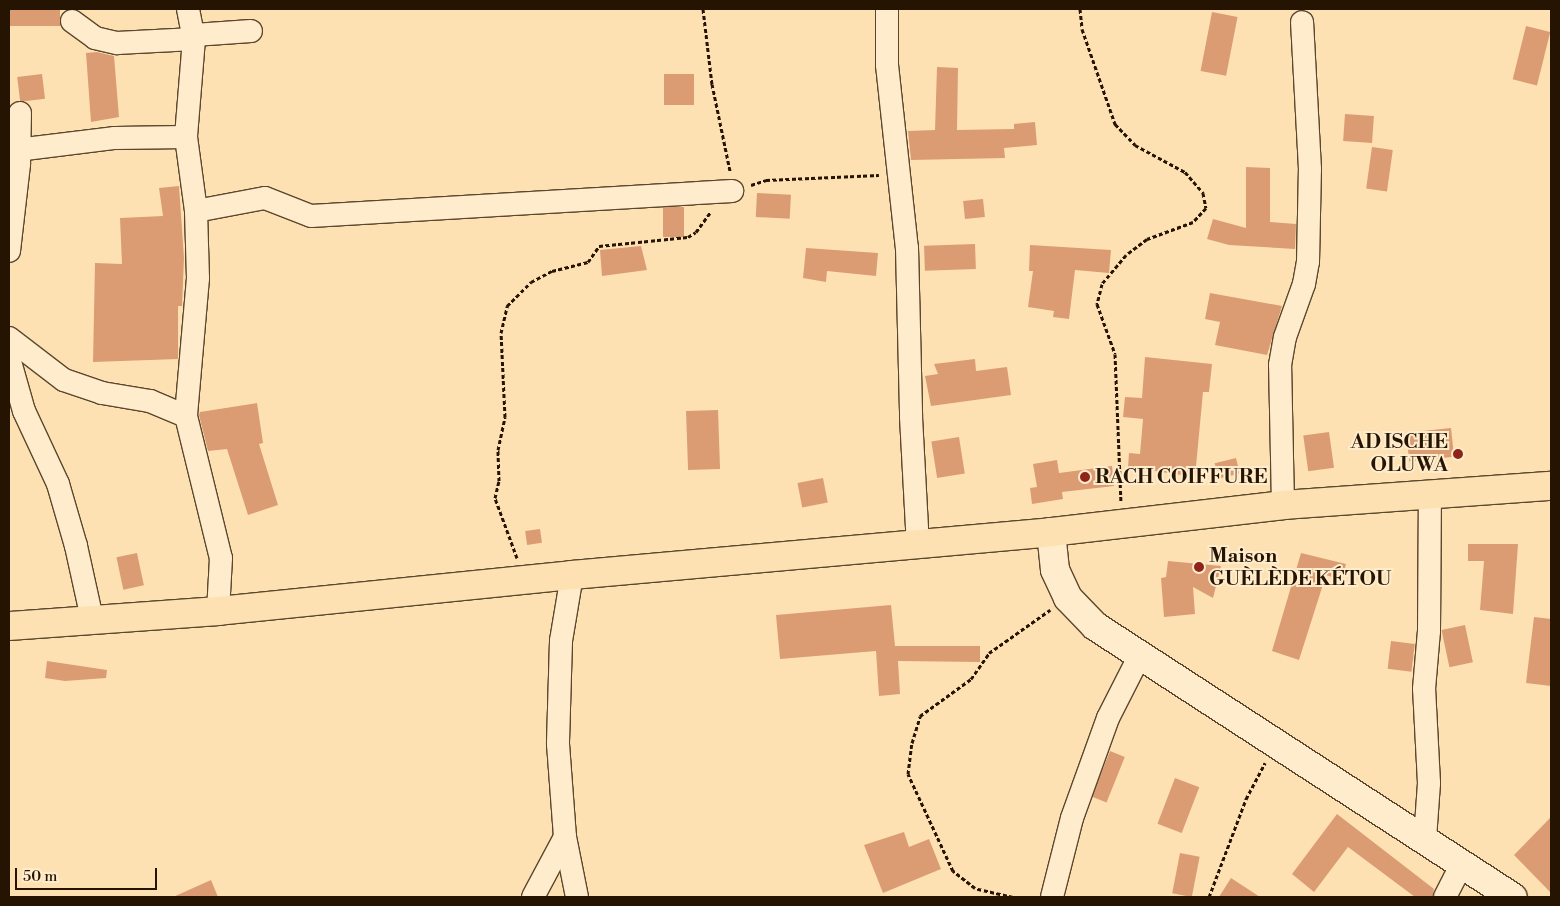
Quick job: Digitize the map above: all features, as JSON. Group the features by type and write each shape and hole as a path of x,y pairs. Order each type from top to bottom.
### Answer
{"main road":[{"path":"9,626 218,611 519,582 572,575 918,545 1051,532 1283,505 1551,486"}],"street":[{"path":"188,9 194,37 186,137 196,211 198,278 186,416 221,558 218,611"},
{"path":"887,9 887,65 908,257 911,417 918,545"},
{"path":"72,21 95,38 117,43 251,31"},
{"path":"1283,505 1280,365 1287,328 1304,284 1308,262 1310,169 1302,22"},
{"path":"9,251 19,164 17,150 20,112"},
{"path":"17,150 115,138 186,137"},
{"path":"196,211 266,198 311,216 732,191"},
{"path":"9,338 64,380 102,393 150,402 186,416"},
{"path":"9,358 24,411 58,484 76,546 92,619"},
{"path":"1425,839 1429,783 1424,689 1429,631 1430,494"},
{"path":"1051,532 1055,570 1068,598 1095,626 1277,747 1425,839 1513,897"},
{"path":"572,575 561,641 558,744 565,837 578,897"},
{"path":"1052,897 1072,818 1108,718 1140,655"},
{"path":"533,897 565,837"},
{"path":"1445,897 1462,863"}],"path":[{"path":"704,9 712,84 732,191"},
{"path":"1080,9 1082,29 1115,124 1136,144 1185,172 1203,193 1206,208 1193,222 1148,239 1133,249 1102,284 1097,304 1115,354 1122,524"},
{"path":"519,582 516,550 495,498 499,480 498,450 506,416 501,333 507,306 531,282 552,271 588,262 599,246 688,237 696,232 722,198 732,191 766,180 899,173"},
{"path":"1013,897 975,888 953,871 908,774 912,743 920,716 971,680 989,652 1068,598"},
{"path":"1209,897 1256,776 1277,747"}],"building":[{"path":"9,9 60,9 60,26 9,26"},
{"path":"1212,12 1238,17 1226,76 1201,71"},
{"path":"1526,26 1550,32 1537,85 1513,79"},
{"path":"97,52 114,56 119,117 91,122 86,53"},
{"path":"937,67 958,68 957,130 1014,129 1014,124 1035,122 1037,145 1004,148 1005,158 911,160 908,131 935,130"},
{"path":"42,74 45,99 20,102 17,77"},
{"path":"664,74 694,74 694,105 664,105"},
{"path":"1345,114 1374,116 1372,143 1343,141"},
{"path":"1372,147 1393,150 1387,192 1366,189"},
{"path":"1246,167 1270,168 1270,222 1296,224 1295,249 1229,245 1207,239 1213,219 1246,228"},
{"path":"179,186 184,258 182,306 178,306 178,359 93,362 95,263 122,264 120,218 163,216 159,188"},
{"path":"757,193 791,195 790,219 756,217"},
{"path":"983,199 985,217 965,219 963,201"},
{"path":"663,207 684,207 684,237 663,237"},
{"path":"975,244 976,269 925,271 924,246"},
{"path":"1030,245 1111,250 1109,273 1075,270 1069,319 1053,317 1054,311 1028,307 1033,271 1029,271"},
{"path":"641,246 647,270 602,276 600,250"},
{"path":"806,248 878,253 876,276 827,271 826,282 803,278"},
{"path":"1210,293 1282,306 1267,355 1215,345 1220,322 1205,319"},
{"path":"1145,357 1212,364 1209,392 1203,392 1195,477 1128,467 1129,453 1140,454 1143,419 1123,417 1125,397 1142,398"},
{"path":"975,359 976,371 1007,367 1011,395 931,406 925,376 938,374 934,364"},
{"path":"257,403 263,443 259,444 278,505 248,515 227,449 208,451 199,415 200,412"},
{"path":"718,410 720,469 688,470 686,411"},
{"path":"1451,428 1454,457 1409,462 1406,433"},
{"path":"1329,432 1334,468 1308,471 1303,436"},
{"path":"959,437 965,474 937,478 931,441"},
{"path":"1236,458 1240,474 1219,479 1215,463"},
{"path":"1057,460 1059,473 1112,466 1114,486 1062,492 1063,499 1032,504 1030,488 1037,487 1033,464"},
{"path":"823,478 828,503 802,508 797,483"},
{"path":"540,529 542,543 527,545 525,531"},
{"path":"1468,544 1518,544 1513,614 1480,610 1484,561 1468,561"},
{"path":"137,553 144,585 123,590 116,557"},
{"path":"1301,553 1346,564 1342,580 1326,575 1299,660 1272,651"},
{"path":"1168,561 1221,566 1213,598 1193,587 1195,614 1164,617 1161,578 1166,577"},
{"path":"891,605 895,646 980,646 980,662 898,661 900,694 879,696 876,651 780,659 776,615"},
{"path":"1534,617 1551,619 1551,686 1526,683"},
{"path":"1465,625 1473,662 1449,667 1442,630"},
{"path":"1391,641 1415,644 1411,672 1388,669"},
{"path":"47,661 107,670 106,678 65,681 45,678"},
{"path":"1110,751 1125,757 1106,802 1092,796"},
{"path":"1175,778 1199,787 1182,833 1157,824"},
{"path":"1337,814 1434,889 1432,897 1415,897 1348,847 1314,892 1292,874"},
{"path":"1551,817 1551,893 1514,855"},
{"path":"904,832 909,847 929,839 941,869 883,893 864,845"},
{"path":"1180,853 1200,857 1192,897 1172,893"},
{"path":"1231,878 1260,897 1219,897"},
{"path":"211,880 218,897 173,897"}],"place":[{"name":"AD ISCHE OLUWA","path":"1458,454"},
{"name":"RACH COIFFURE","path":"1085,477"},
{"name":"Maison GUÈLÈDE KÉTOU","path":"1199,567"}]}
